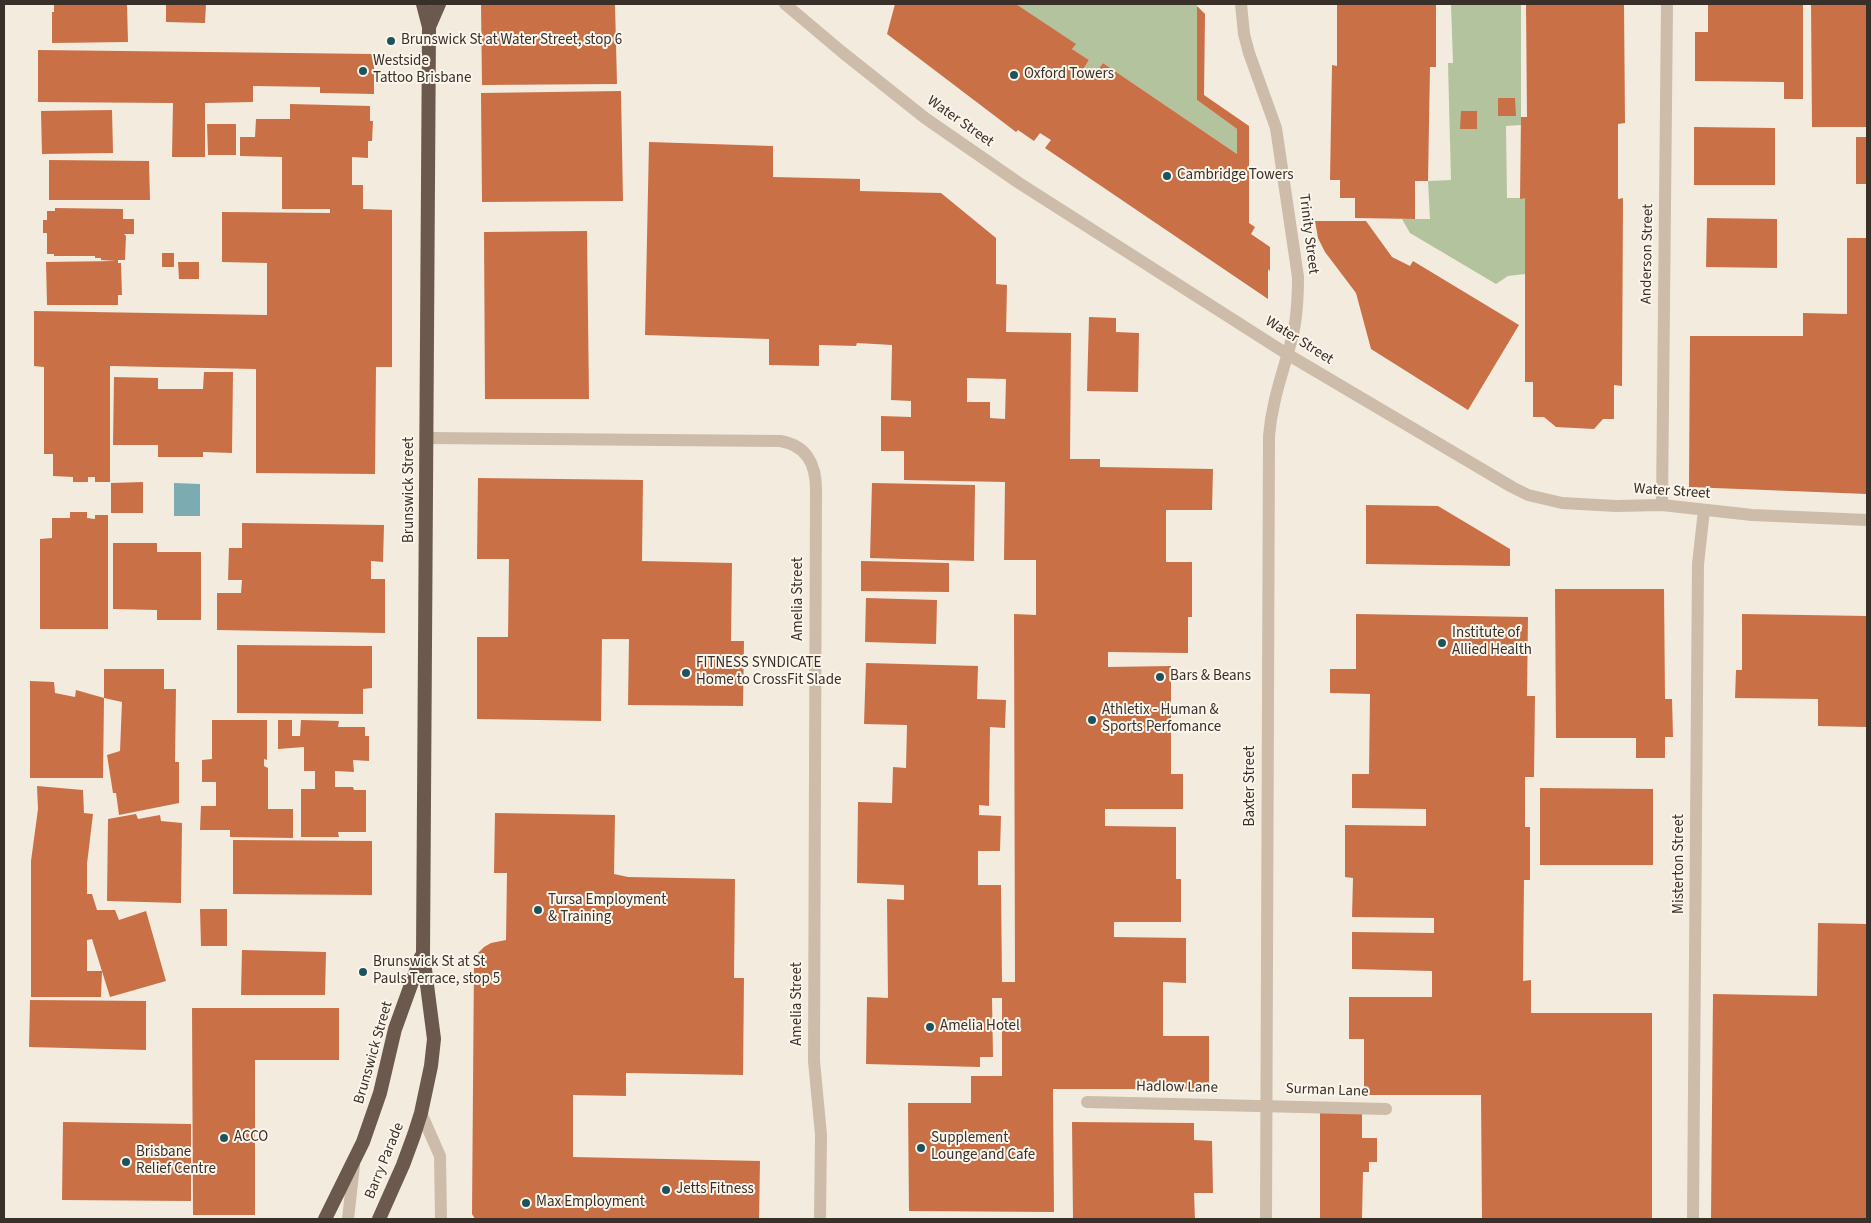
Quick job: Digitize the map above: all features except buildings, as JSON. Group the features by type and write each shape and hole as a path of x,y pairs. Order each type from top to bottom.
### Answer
{"highway":[{"name":"Brunswick Street","path":"421,1114 431,1066 434,1040 422,954 429,27 423,4"},
{"name":"Brunswick Street","path":"429,27 439,4"},
{"name":"Brunswick Street","path":"326,1219 355,1160 380,1093 396,1029 422,954"},
{"name":"Barry Parade","path":"379,1219 403,1165 421,1114"}],"street":[{"name":"Water Street","path":"785,4 925,118 1020,182 1287,354 1528,495 1562,503 1581,505 1662,505 1752,515 1867,520"},
{"name":"Trinity Street","path":"1242,4 1244,34 1248,53 1276,128 1297,267 1298,293 1293,336 1287,354"},
{"name":"Anderson Street","path":"1662,505 1667,4"},
{"name":"Baxter Street","path":"1266,1219 1269,436 1272,406 1287,354"},
{"name":"Amelia Street","path":"427,438 780,441 787,442 800,449 813,464 816,483 814,1061 821,1135 820,1219"},
{"name":"Misterton Street","path":"1693,1219 1698,564 1704,510"},
{"name":"Hadlow Lane","path":"1088,1102 1266,1105"},
{"name":"Surman Lane","path":"1266,1105 1386,1109"},
{"path":"421,1114 440,1156 441,1219"},
{"name":"Brunswick Street","path":"348,1219 350,1189 355,1160"}],"green space":[{"path":"1016,4 1197,4 1197,100 1237,129 1237,154 1103,63 1092,78 1082,71 1089,60 1072,49 1075,44"},
{"path":"1451,4 1521,4 1521,125 1506,126 1507,198 1525,198 1525,274 1508,276 1496,284 1410,233 1402,219 1430,219 1428,181 1451,180 1448,63 1453,63"}],"water":[{"path":"174,483 200,484 200,516 174,516"}],"place":[{"name":"Brunswick St at Water Street, stop 6","path":"391,41"},
{"name":"Westside Tattoo Brisbane","path":"363,71"},
{"name":"Oxford Towers","path":"1014,75"},
{"name":"Cambridge Towers","path":"1167,176"},
{"name":"Institute of Allied Health","path":"1442,643"},
{"name":"FITNESS SYNDICATE Home to CrossFit Slade","path":"686,673"},
{"name":"Bars & Beans","path":"1160,677"},
{"name":"Athletix - Human & Sports Perfomance","path":"1092,720"},
{"name":"Tursa Employment & Training","path":"538,910"},
{"name":"Brunswick St at St Pauls Terrace, stop 5","path":"363,972"},
{"name":"Amelia Hotel","path":"930,1027"},
{"name":"ACCO","path":"224,1138"},
{"name":"Supplement Lounge and Cafe","path":"921,1148"},
{"name":"Brisbane Relief Centre","path":"126,1162"},
{"name":"Jetts Fitness","path":"666,1190"},
{"name":"Max Employment","path":"526,1203"}]}
